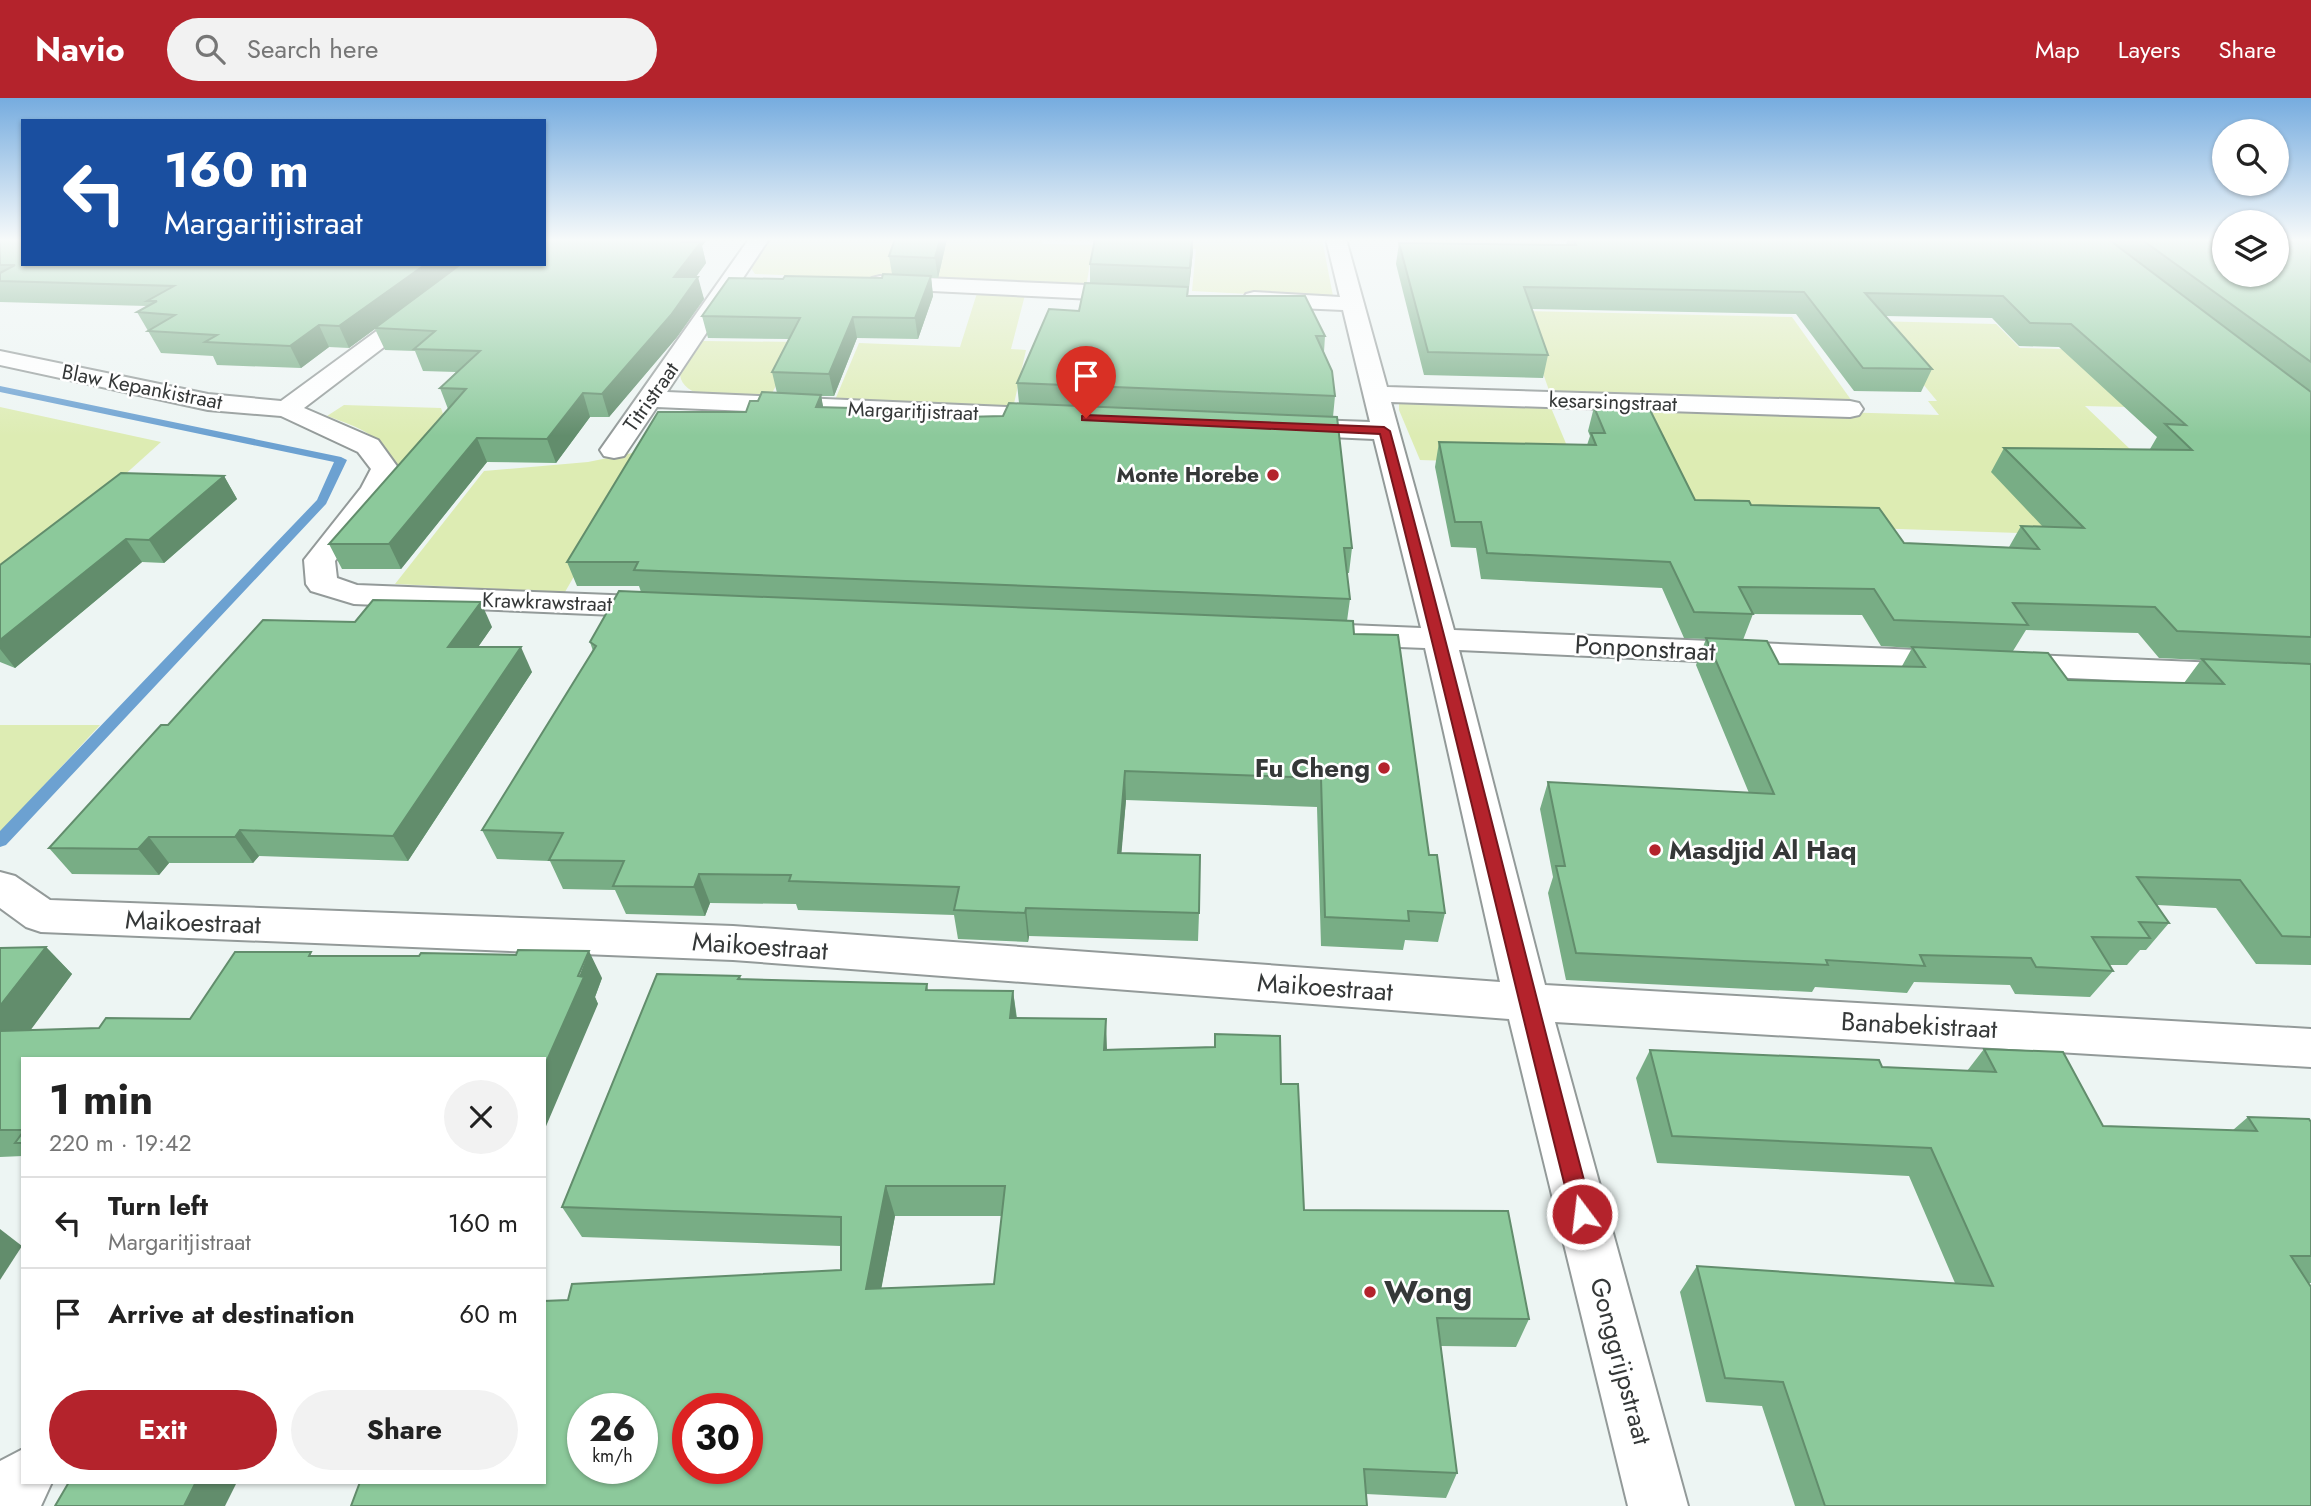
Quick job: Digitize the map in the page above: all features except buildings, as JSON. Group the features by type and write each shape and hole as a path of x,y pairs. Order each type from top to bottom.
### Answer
{"street":[{"path":"286,409 427,305"},
{"name":"Titristraat","path":"614,450 716,305"},
{"name":"Gonggrijpstraat","path":"1351,305 1440,639 1527,1002 1658,1506"},
{"name":"Blaw Kepankistraat","path":"0,358 208,402 286,409"},
{"name":"Margaritjistraat","path":"651,399 1080,418"},
{"name":"Krawkrawstraat","path":"286,409 368,446 385,469 374,491 319,560 322,584 354,594 688,608"},
{"name":"kesarsingstraat","path":"1380,412 1850,409"},
{"path":"1260,425 1380,412"},
{"path":"1314,634 1440,639"},
{"name":"Ponponstraat","path":"1440,639 2311,678"},
{"name":"Maikoestraat","path":"0,887 41,916 733,943 1527,1002"},
{"name":"Banabekistraat","path":"1527,1002 2311,1048"},
{"path":"8,1506 21,1483"}],"green space":[{"path":"973,305 1022,305 1011,349 1026,350 1013,408 835,400 859,343 960,347"},
{"path":"1521,311 1792,317 1854,404 1551,396"},
{"path":"1871,321 1996,324 2020,348 2221,353 2294,411 2085,406 2225,540 1693,522 1637,406 1939,415 1928,401 1937,401"},
{"path":"703,341 799,342 769,399 746,399 704,395 692,391 684,384 680,375"},
{"path":"1403,401 1549,403 1575,465 1420,460 1399,410 1399,404"},
{"path":"344,405 441,408 443,414 467,415 397,472 387,450 379,442 350,424 327,416"},
{"path":"0,407 161,442 0,587"},
{"path":"647,450 565,592 395,584 484,471 588,462"},
{"path":"0,725 100,725 0,833"}],"waterway":[{"path":"0,389 341,460 322,501 0,841"}],"place":[{"name":"Monte Horebe","path":"1273,475"},
{"name":"Fu Cheng","path":"1384,768"},
{"name":"Masdjid Al Haq","path":"1655,850"},
{"name":"Wong","path":"1370,1292"}],"route":[{"path":"1086,418 1384,431 1440,639 1527,1002 1582,1214"}]}
